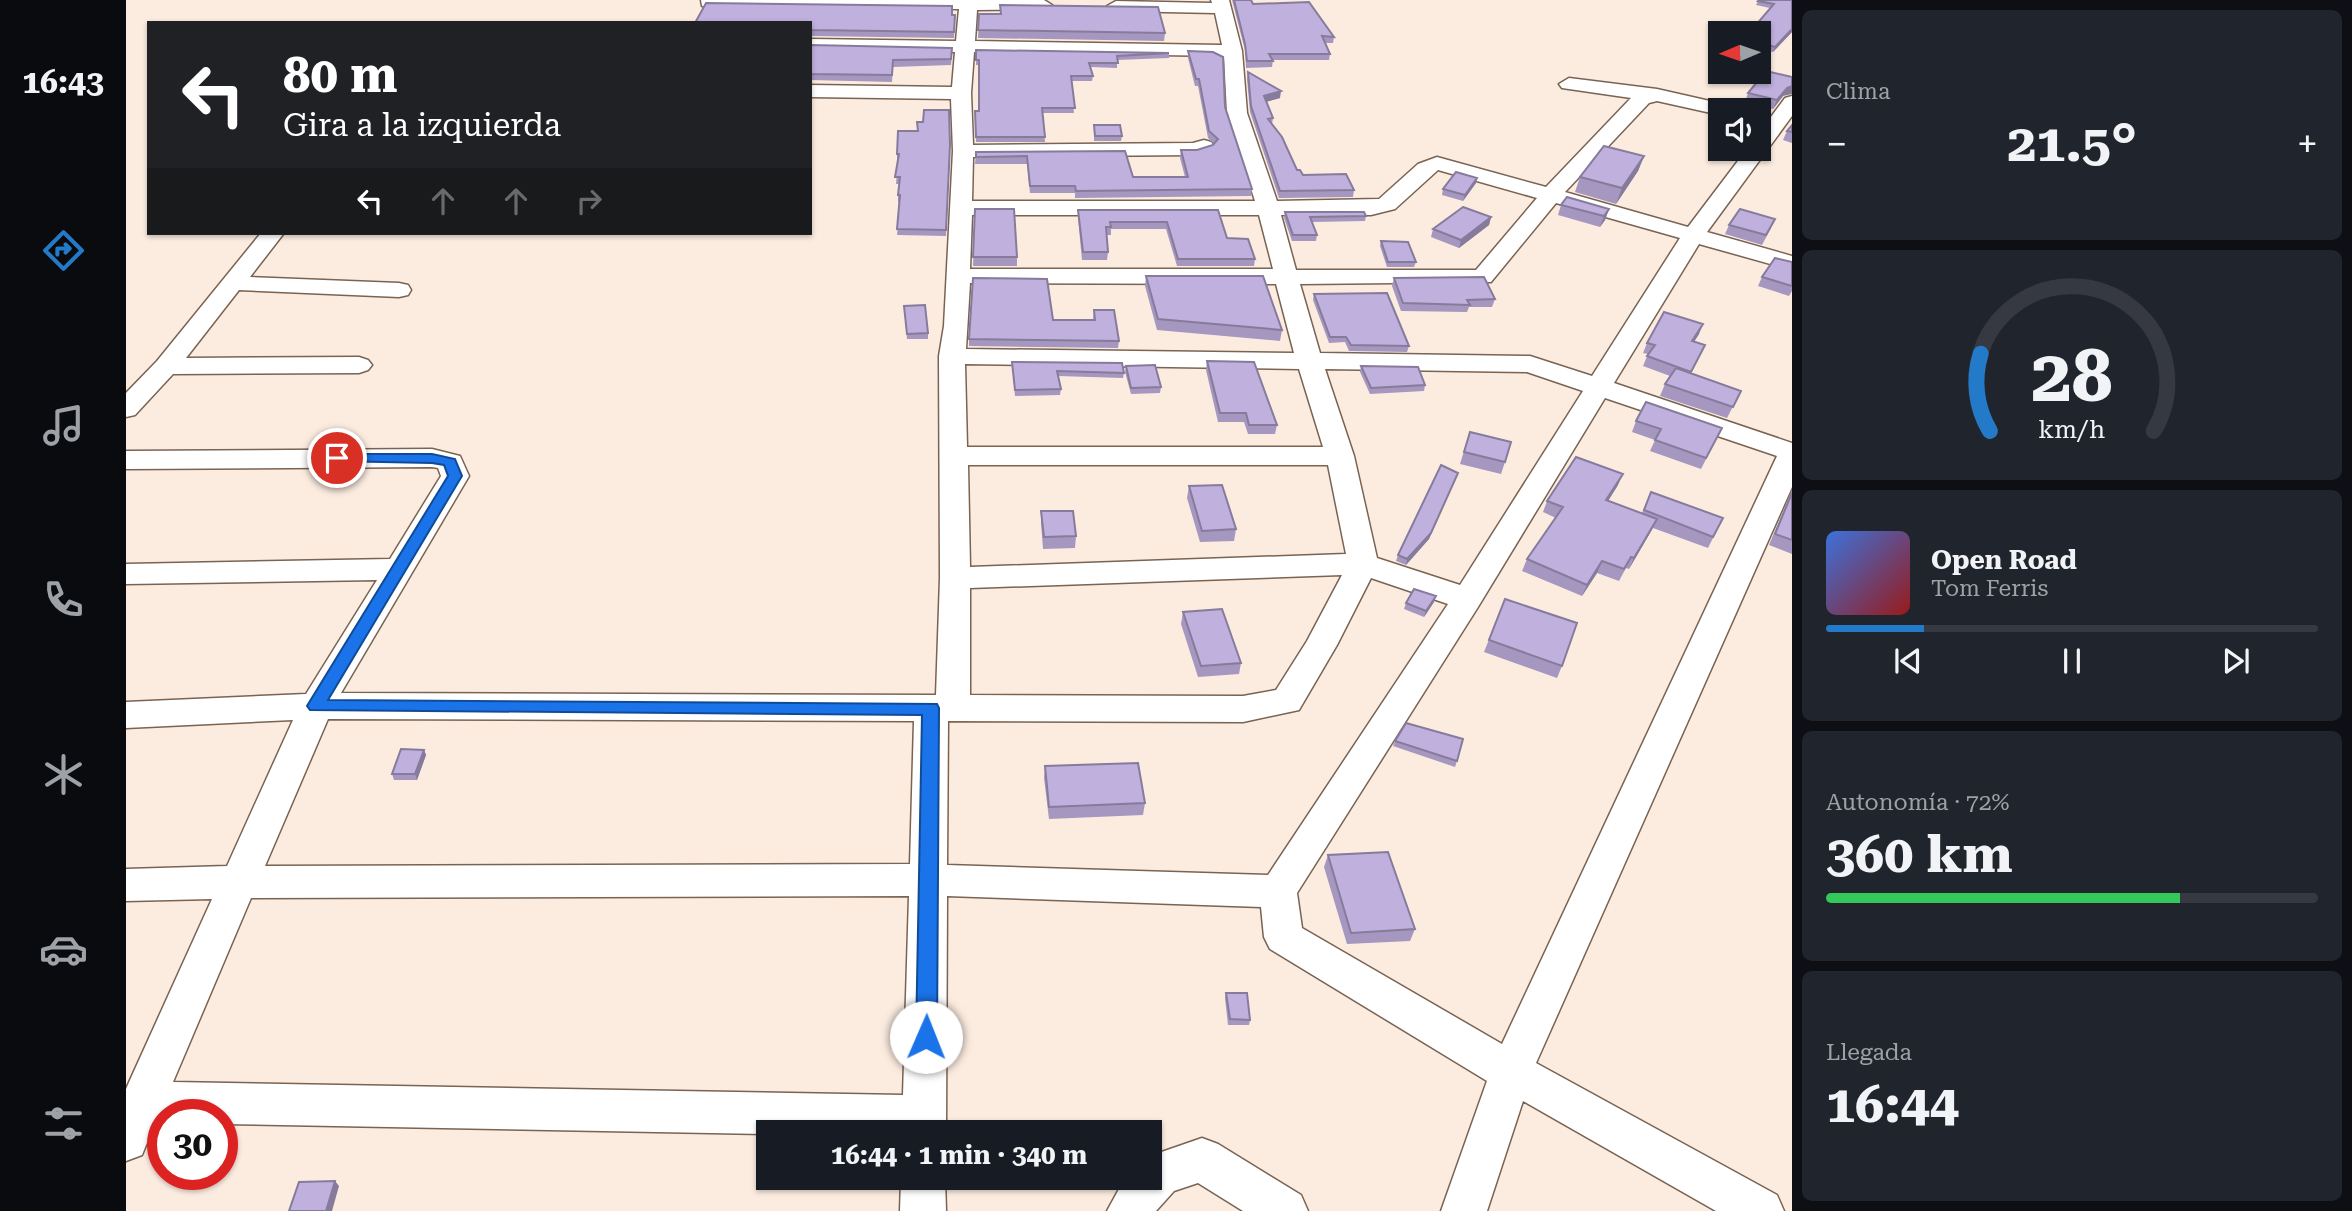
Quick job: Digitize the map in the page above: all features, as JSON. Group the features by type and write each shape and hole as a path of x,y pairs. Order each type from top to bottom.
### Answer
{"street":[{"path":"708,2 968,2 1062,6"},
{"path":"924,1120 929,880 955,578 952,356 956,326 963,151 961,93 968,2"},
{"path":"126,715 316,706 1243,709 1287,701 1321,645 1363,564 1340,456 1309,360 1268,208 1237,113 1233,51 1222,4 1102,6"},
{"path":"812,44 1233,51"},
{"path":"1569,84 1650,95 1708,107"},
{"path":"812,91 961,93"},
{"path":"957,276 1483,277 1550,196 1642,98 1650,95"},
{"path":"1776,122 1792,102"},
{"path":"963,151 1195,149 1204,146"},
{"path":"1748,161 1692,237 1467,599 1278,891 1284,937 1511,1072 1761,1211"},
{"path":"961,208 1371,208 1387,204 1425,168 1437,163 1792,263"},
{"path":"126,409 166,366 270,235"},
{"path":"232,283 399,290"},
{"path":"952,356 1530,364 1792,453 1511,1072 1464,1211"},
{"path":"166,366 359,365"},
{"path":"953,456 1340,456"},
{"path":"126,460 416,458 450,462 455,476 316,706 134,1121 756,1123"},
{"path":"955,578 1363,564 1467,599"},
{"path":"126,574 399,569"},
{"path":"126,885 238,882 929,880 1278,891"},
{"path":"1130,1211 1150,1179 1174,1167 1202,1160 1285,1211"},
{"path":"923,1190 923,1211"}],"building":[{"path":"1234,0 1251,0 1253,4 1309,2 1334,37 1322,36 1330,54 1269,54 1273,61 1247,61"},
{"path":"1792,0 1792,29 1775,47 1771,46 1771,21 1759,21 1774,4 1758,1"},
{"path":"706,3 952,6 952,15 955,15 954,32 812,30 812,21 696,21"},
{"path":"1000,5 1158,7 1165,33 978,30 979,14 1001,14"},
{"path":"812,45 952,48 951,59 893,60 892,75 812,74"},
{"path":"976,50 1169,53 1117,56 1118,63 1089,63 1093,76 1071,76 1075,108 1042,108 1045,137 976,137 979,60 976,60"},
{"path":"1188,51 1213,52 1223,57 1225,107 1252,189 1076,191 1075,186 1030,186 1027,156 976,157 976,152 1125,151 1133,177 1188,177 1181,150 1197,150 1213,145 1218,139 1209,131 1199,79 1196,79"},
{"path":"1248,72 1281,91 1264,96 1273,118 1268,119 1282,137 1297,170 1303,175 1346,174 1354,190 1280,191 1251,106"},
{"path":"1771,72 1792,77 1792,86 1777,100 1748,93 1755,84 1771,84"},
{"path":"924,110 949,110 946,230 897,229 900,195 900,177 895,177 899,154 898,131 918,131 917,122 923,122"},
{"path":"1094,125 1120,125 1122,136 1095,136"},
{"path":"1604,146 1644,156 1622,188 1580,177"},
{"path":"1456,172 1477,178 1465,195 1443,189"},
{"path":"1567,197 1609,209 1604,216 1561,205"},
{"path":"1463,207 1491,217 1461,240 1433,229"},
{"path":"975,209 1014,209 1017,257 973,257"},
{"path":"1740,209 1775,219 1766,235 1729,225"},
{"path":"1078,210 1218,210 1227,238 1248,239 1255,259 1178,259 1167,222 1110,222 1111,227 1106,227 1108,252 1083,252"},
{"path":"1285,212 1364,212 1366,216 1310,217 1317,235 1293,235"},
{"path":"1381,241 1408,242 1416,262 1388,262"},
{"path":"1775,258 1792,262 1792,286 1762,277"},
{"path":"1146,276 1263,276 1282,330 1158,319"},
{"path":"1484,277 1495,299 1467,300 1470,305 1403,303 1394,278"},
{"path":"973,278 1047,279 1053,320 1095,320 1094,310 1114,310 1119,341 969,339"},
{"path":"1387,293 1409,346 1351,345 1346,337 1330,337 1314,294"},
{"path":"925,305 928,333 907,334 904,306"},
{"path":"1664,312 1703,324 1692,341 1705,345 1691,372 1647,356 1655,345 1647,343"},
{"path":"1207,361 1254,362 1277,425 1249,425 1246,413 1220,413"},
{"path":"1012,362 1122,363 1124,373 1057,371 1061,389 1015,390"},
{"path":"1155,365 1161,387 1131,388 1126,366"},
{"path":"1361,366 1418,367 1425,385 1371,388"},
{"path":"1676,368 1741,391 1733,407 1665,384"},
{"path":"1646,402 1722,428 1706,458 1655,440 1661,429 1636,421"},
{"path":"1470,432 1511,442 1505,462 1464,452"},
{"path":"1576,457 1623,474 1606,500 1657,519 1634,558 1631,557 1624,569 1602,561 1587,585 1527,559 1563,507 1547,501"},
{"path":"1441,465 1458,473 1431,533 1407,559 1398,555"},
{"path":"1222,485 1236,529 1202,531 1189,486"},
{"path":"1651,492 1723,518 1713,537 1644,510"},
{"path":"1792,493 1792,540 1775,534"},
{"path":"1041,511 1073,511 1076,536 1044,537"},
{"path":"1414,589 1436,596 1426,611 1406,603"},
{"path":"1505,599 1577,623 1562,666 1489,640"},
{"path":"1222,609 1241,663 1201,666 1183,612"},
{"path":"1406,723 1463,739 1457,761 1395,741"},
{"path":"401,749 424,750 415,774 392,774"},
{"path":"1138,763 1145,803 1049,807 1045,766"},
{"path":"1388,852 1415,929 1351,933 1328,855"},
{"path":"1226,993 1247,993 1250,1020 1230,1019"},
{"path":"335,1181 326,1211 289,1211 299,1182"}],"route":[{"path":"337,458 432,458 450,462 455,476 316,706 931,708 926,1037"}]}
